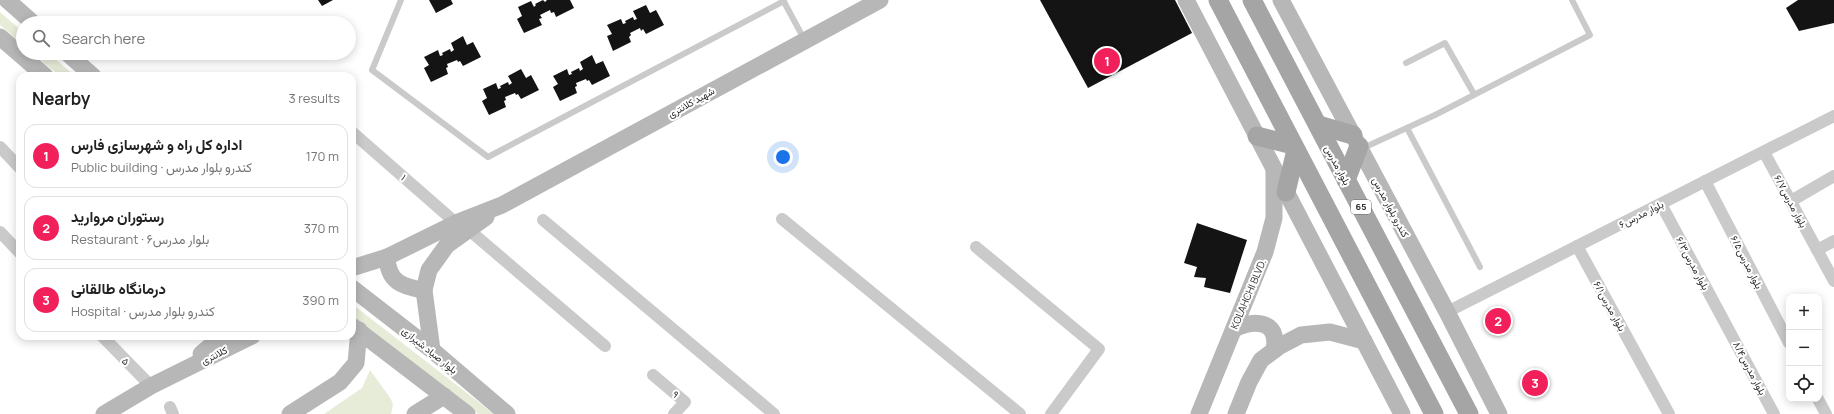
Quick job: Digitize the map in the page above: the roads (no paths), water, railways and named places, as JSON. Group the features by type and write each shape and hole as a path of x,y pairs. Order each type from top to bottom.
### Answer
{"main road":[{"path":"1218,0 1434,414"},
{"name":"بلوار مدرس","path":"1252,0 1469,414"},
{"path":"1318,125 1357,143 1346,180"},
{"path":"1257,136 1294,147"},
{"path":"1286,192 1294,147"},
{"path":"1425,397 1452,382"}],"street":[{"name":"شهید کلانتری","path":"463,227 880,0"},
{"path":"1186,0 1402,414"},
{"name":"کندرو بلوار مدرس","path":"1281,0 1447,312 1499,414"},
{"path":"13,3 26,16"},
{"path":"0,37 16,51"},
{"path":"27,60 40,72"},
{"path":"75,60 88,72"},
{"name":"بلوار مدرس۶","path":"1447,312 1834,116"},
{"name":"۱","path":"356,135 605,346"},
{"path":"0,147 16,164"},
{"name":"بلوار مدرس۶/۷","path":"1764,152 1834,282"},
{"name":"KOLAHCHI BLVD.","path":"1199,414 1266,252 1274,218 1274,168"},
{"path":"1791,201 1834,176"},
{"name":"بلوار مدرس۶/۵","path":"1705,182 1786,337"},
{"name":"بلوار مدرس۶/۳","path":"1661,204 1725,322"},
{"path":"782,219 1020,414"},
{"path":"542,220 774,414"},
{"path":"356,267 463,227"},
{"path":"432,350 424,290 429,270 447,245 463,227"},
{"path":"0,232 16,247"},
{"path":"1817,250 1834,241"},
{"name":"بلوار مدرس۶/۱","path":"1578,246 1669,414"},
{"path":"976,247 1099,349 1051,414"},
{"path":"387,256 388,269 396,282 410,288 424,290"},
{"name":"بلوار صیاد شیرازی","path":"356,291 432,350 507,414"},
{"name":"بلوار مدرس۸/۴","path":"1725,322 1774,414"},
{"path":"1234,329 1244,324 1254,323 1266,325 1274,331 1276,340 1274,350"},
{"path":"356,329 467,414"},
{"path":"1236,414 1260,360 1274,350 1301,335 1330,332 1364,341"},
{"name":"۵","path":"106,340 151,386"},
{"name":"کلانتری","path":"176,373 217,340"},
{"name":"کلانتری","path":"104,414 151,386 244,340"},
{"path":"290,414 340,382 356,363 355,340"},
{"name":"۹","path":"653,375 685,402 674,414"},
{"path":"415,414 444,396"},
{"path":"1820,402 1826,414"}],"lane":[{"path":"401,0 372,70 488,157 783,0 805,40"},
{"path":"1357,143 1407,128 1590,35 1572,0"},
{"path":"1406,63 1445,43 1474,94"},
{"path":"1407,128 1480,267"}],"place":[{"name":"اداره کل راه و شهرسازی فارس","path":"1107,61"},
{"name":"رستوران مروارید","path":"1498,321"},
{"name":"درمانگاه طالقانی","path":"1535,383"}]}
